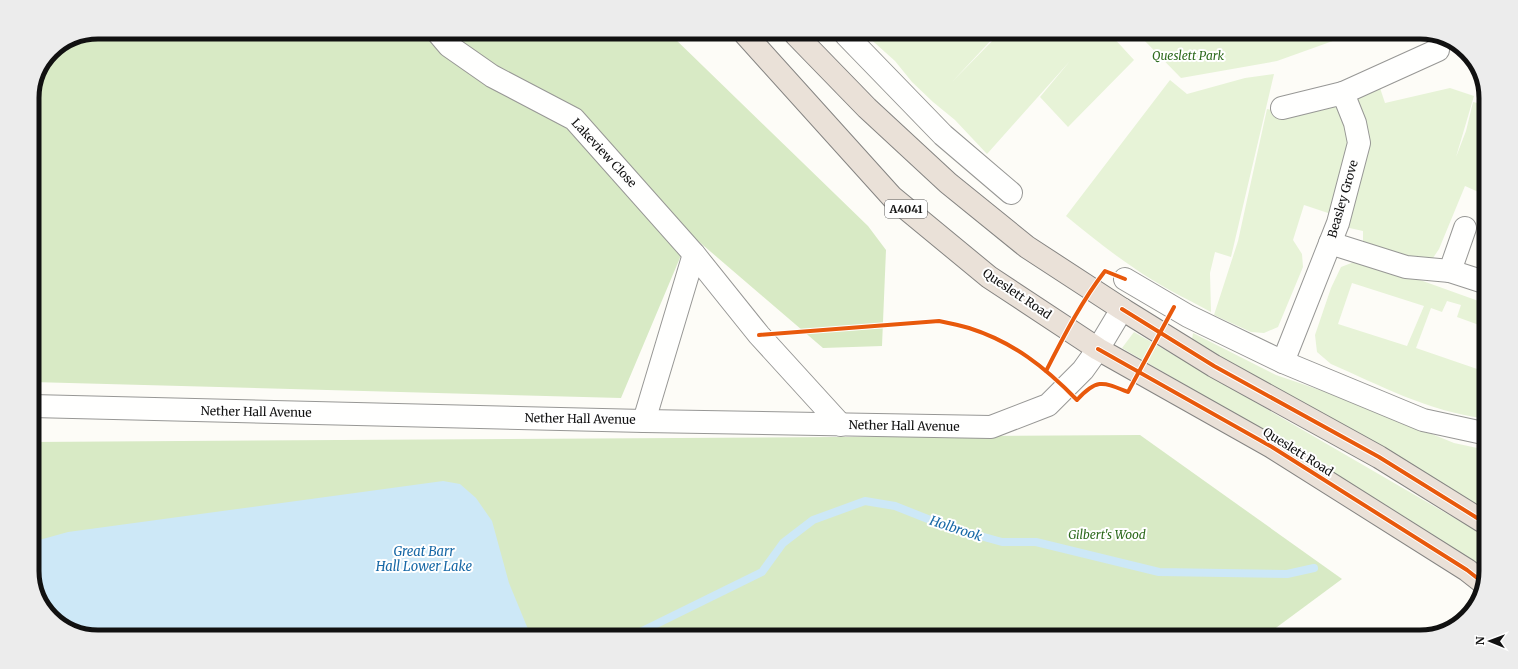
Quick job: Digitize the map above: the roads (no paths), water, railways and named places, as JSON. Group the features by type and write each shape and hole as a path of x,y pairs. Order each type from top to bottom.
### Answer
{"highway":[{"name":"Queslett Road","path":"749,39 892,198 989,277 1098,349 1272,447 1467,570 1478,579"},
{"path":"800,39 867,108 948,183 1027,247 1122,309 1214,366 1379,457 1479,519"}],"street":[{"name":"Lakeview Close","path":"443,39 449,46 492,76 574,119 694,254 759,335 841,425"},
{"path":"850,39 943,135 1011,193"},
{"path":"1282,108 1343,93 1438,50"},
{"name":"Beasley Grove","path":"1283,362 1338,223 1359,143 1355,123 1343,93"},
{"path":"1450,271 1465,228"},
{"path":"1330,243 1406,267 1450,271 1479,280"},
{"path":"644,421 694,254"},
{"path":"1125,279 1188,316 1283,362 1423,420 1479,432"},
{"name":"Nether Hall Avenue","path":"39,406 644,421 991,427 1048,405 1083,370 1098,349 1122,309"}],"water":[{"name":"Great Barr Hall Lower Lake","path":"443,481 460,484 476,498 492,521 509,583 528,630 87,629 75,626 56,613 45,597 40,582 39,540 68,532"}],"waterway":[{"name":"Holbrook","path":"644,630 762,572 783,543 813,520 865,501 895,506 948,527 1002,542 1036,542 1159,572 1287,574 1314,568"}],"park label":[{"name":"Queslett Park","path":"1188,56"},
{"name":"Gilbert's Wood","path":"1107,535"}]}
